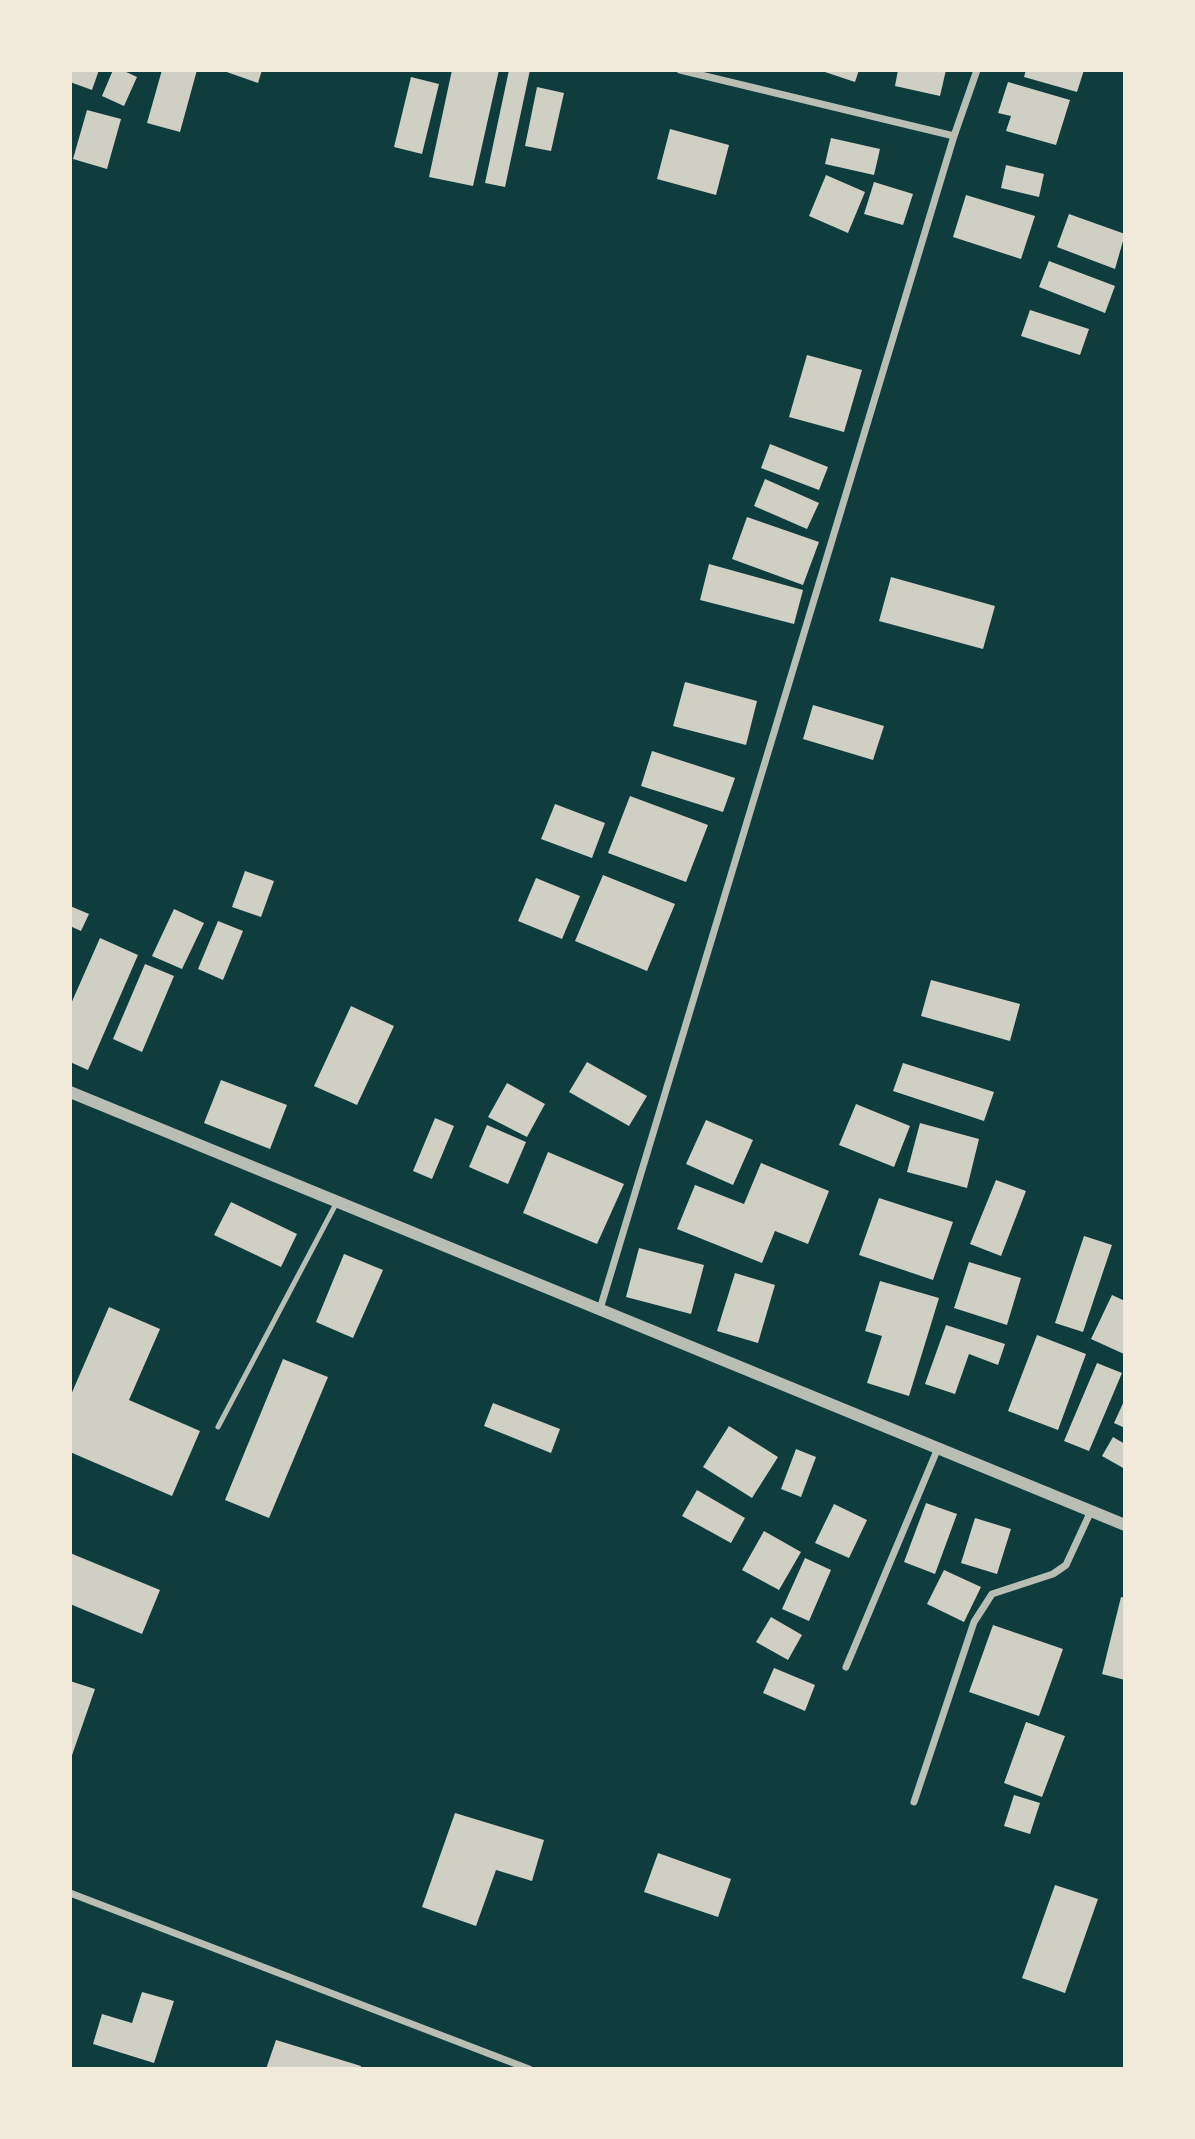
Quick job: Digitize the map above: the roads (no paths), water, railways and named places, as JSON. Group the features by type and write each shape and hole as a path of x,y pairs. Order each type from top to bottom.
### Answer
{"street":[{"path":"680,70 954,136"},
{"path":"600,1310 954,136 977,70"},
{"path":"70,1092 1125,1525"},
{"path":"846,1667 938,1448"},
{"path":"914,1802 974,1622 984,1604 992,1594 1053,1574 1066,1564 1091,1511"},
{"path":"70,1893 529,2069"}],"lane":[{"path":"218,1427 337,1202"}]}
